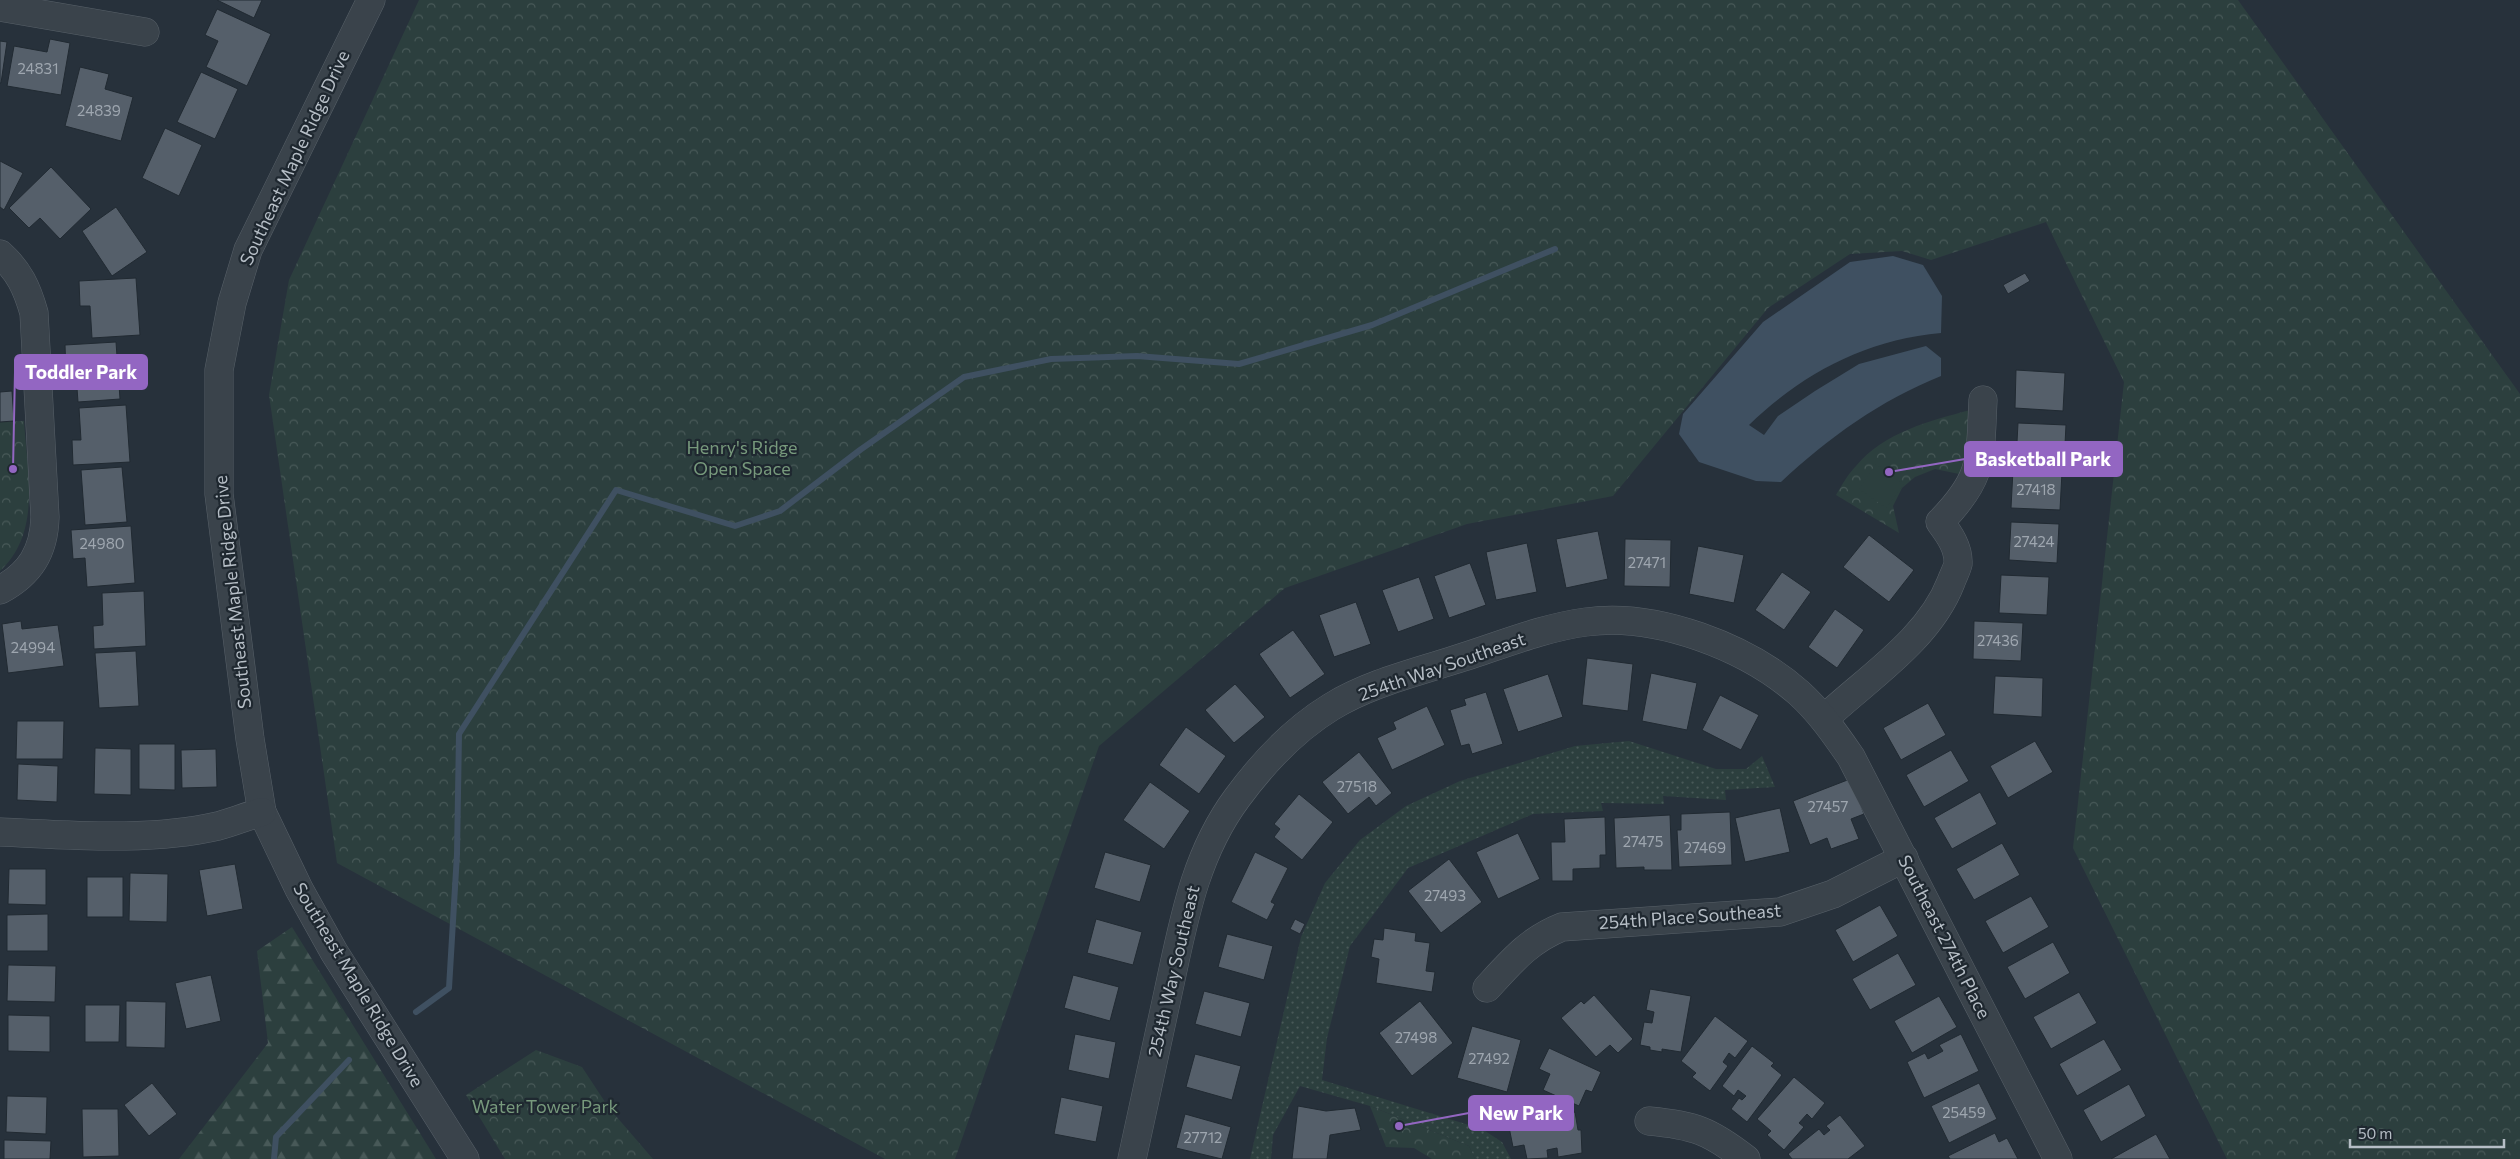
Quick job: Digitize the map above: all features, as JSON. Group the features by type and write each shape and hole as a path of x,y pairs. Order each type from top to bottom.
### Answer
{"street":[{"name":"Southeast Maple Ridge Drive","path":"371,0 248,250 232,303 219,370 219,494 250,739 262,812 299,889 334,952 465,1159"},
{"path":"0,7 145,32"},
{"path":"0,254 14,268 26,287 34,313 45,514 45,536 39,552 18,580 0,590"},
{"path":"1825,718 1906,647 1928,624 1944,599 1958,563 1953,539 1940,522 1960,501 1978,468 1983,400"},
{"name":"254th Way Southeast","path":"1132,1159 1189,895 1203,858 1212,838 1236,798 1266,763 1295,734 1332,706 1388,682 1557,628 1588,621 1626,621 1659,626 1694,635 1763,664 1799,692 1825,718"},
{"name":"Southeast 274th Place","path":"1825,718 1851,756 2058,1159"},
{"path":"0,832 75,836 178,832 219,826 262,812"},
{"name":"254th Place Southeast","path":"1487,988 1521,952 1542,935 1562,927 1780,912 1833,894 1904,858"},
{"path":"1649,1120 1677,1123 1707,1132 1746,1159"}],"green space":[{"name":"Henry's Ridge Open Space","path":"419,0 2238,0 2520,394 2520,1159 2227,1159 2073,848 2124,382 2046,222 1931,260 1902,251 1850,254 1768,308 1613,496 1467,524 1285,588 1099,746 955,1159 885,1159 337,863 269,395 289,280"},
{"path":"1970,410 1964,475 1935,469 1915,477 1902,488 1893,506 1899,533 1836,495 1853,469 1880,444 1909,429"},
{"path":"24,421 29,481 27,520 22,538 13,555 0,571 0,422"},
{"path":"1876,464 1904,484 1886,508 1859,489"},
{"path":"1629,741 1716,769 1746,769 1762,756 1775,787 1725,790 1726,800 1663,796 1664,804 1601,803 1603,811 1533,814 1408,868 1350,946 1327,1038 1322,1080 1482,1129 1502,1142 1511,1159 1475,1159 1469,1146 1370,1106 1300,1086 1273,1135 1271,1159 1250,1159 1301,937 1325,883 1360,840 1406,806 1460,781 1575,746"},
{"path":"292,927 436,1159 179,1159 268,1043 257,951"},
{"name":"Water Tower Park","path":"536,1050 582,1067 609,1108 653,1159 505,1159 466,1095"},
{"path":"1370,1106 1469,1146 1475,1159 1432,1159 1414,1148 1386,1147"}],"water":[{"path":"1893,256 1923,265 1942,296 1941,333 1887,343 1861,351 1837,362 1791,390 1749,425 1764,435 1778,416 1859,364 1926,346 1941,358 1941,376 1876,408 1836,435 1781,482 1756,481 1699,462 1679,434 1683,414 1763,322 1850,262"}],"building":[{"path":"217,0 262,0 254,18"},
{"path":"217,9 271,34 247,86 206,67 218,41 205,35"},
{"path":"50,39 70,43 61,95 7,86 14,46 47,52"},
{"path":"0,41 7,42 1,83 0,83"},
{"path":"80,67 109,74 105,89 133,97 121,141 65,126"},
{"path":"201,72 238,89 215,139 177,122"},
{"path":"165,128 202,145 179,196 142,178"},
{"path":"0,161 23,173 4,210 0,207"},
{"path":"51,167 91,209 60,239 40,218 29,228 9,208"},
{"path":"116,207 147,252 112,276 82,231"},
{"path":"2025,273 2030,281 2008,294 2003,285"},
{"path":"136,278 140,335 92,338 90,306 80,306 79,281"},
{"path":"116,342 120,399 78,402 76,374 66,374 65,345"},
{"path":"2016,370 2065,373 2063,411 2015,408"},
{"path":"12,391 14,421 0,422 0,392"},
{"path":"126,405 130,462 73,465 72,440 81,440 79,408"},
{"path":"2018,423 2066,425 2064,463 2016,461"},
{"path":"122,467 127,522 85,525 81,470"},
{"path":"2013,470 2062,472 2060,510 2011,508"},
{"path":"2011,522 2059,524 2057,563 2009,560"},
{"path":"131,526 135,583 87,587 85,558 73,559 71,530"},
{"path":"1598,531 1608,579 1566,588 1556,539"},
{"path":"1869,535 1914,570 1889,602 1843,567"},
{"path":"1625,539 1671,540 1670,587 1624,586"},
{"path":"1527,543 1537,592 1496,600 1486,552"},
{"path":"1698,546 1744,555 1734,603 1689,594"},
{"path":"1470,563 1486,605 1449,618 1434,576"},
{"path":"1782,572 1811,592 1784,630 1755,610"},
{"path":"2001,575 2049,577 2047,615 1999,613"},
{"path":"1419,577 1434,619 1398,632 1382,590"},
{"path":"144,591 146,646 94,649 93,626 103,625 102,593"},
{"path":"1356,602 1371,644 1334,657 1319,615"},
{"path":"1835,609 1864,630 1837,668 1808,647"},
{"path":"21,621 22,629 58,625 64,666 8,673 2,624"},
{"path":"1974,621 2023,623 2021,661 1973,659"},
{"path":"1293,630 1325,674 1290,698 1259,654"},
{"path":"136,651 139,706 99,708 95,653"},
{"path":"1587,658 1633,664 1628,711 1582,705"},
{"path":"1651,673 1697,683 1687,730 1642,721"},
{"path":"1548,674 1563,717 1518,732 1503,689"},
{"path":"1995,676 2043,678 2042,717 1993,714"},
{"path":"1235,684 1265,717 1234,743 1205,710"},
{"path":"1486,692 1503,744 1472,754 1469,744 1461,746 1450,710 1466,705 1464,699"},
{"path":"1720,695 1759,715 1741,750 1702,730"},
{"path":"1928,703 1946,735 1901,760 1883,728"},
{"path":"1427,706 1445,745 1392,770 1377,738 1396,729 1393,722"},
{"path":"17,721 64,721 63,759 16,759"},
{"path":"1186,727 1226,756 1199,794 1159,765"},
{"path":"2035,741 2053,772 2008,798 1990,766"},
{"path":"139,744 175,744 175,790 139,789"},
{"path":"95,748 131,749 131,795 94,794"},
{"path":"216,749 217,787 182,788 181,750"},
{"path":"1951,750 1969,781 1924,807 1906,775"},
{"path":"1359,752 1392,793 1376,806 1369,797 1348,814 1322,782"},
{"path":"18,764 58,766 57,802 17,800"},
{"path":"1850,779 1864,814 1851,819 1859,839 1831,849 1827,838 1810,845 1793,801"},
{"path":"1150,782 1190,811 1164,849 1123,820"},
{"path":"1980,792 1997,824 1952,849 1934,818"},
{"path":"1299,794 1333,822 1302,860 1274,837 1280,829 1274,824"},
{"path":"1780,808 1790,852 1745,862 1735,818"},
{"path":"1730,812 1732,865 1679,867 1677,830 1681,830 1681,814"},
{"path":"1670,815 1672,870 1644,870 1644,867 1616,868 1614,818"},
{"path":"1605,817 1606,855 1600,855 1600,868 1573,869 1573,881 1552,881 1551,842 1565,842 1564,819"},
{"path":"1518,833 1540,879 1498,899 1476,852"},
{"path":"2002,843 2020,875 1974,900 1956,869"},
{"path":"1105,852 1151,865 1140,902 1094,888"},
{"path":"1255,852 1288,868 1271,902 1275,904 1267,920 1231,902"},
{"path":"1449,859 1482,902 1441,933 1408,891"},
{"path":"235,864 243,909 207,916 199,870"},
{"path":"9,869 46,869 46,905 8,904"},
{"path":"130,873 168,874 167,922 129,921"},
{"path":"87,877 123,877 123,917 87,917"},
{"path":"2031,896 2049,927 2003,953 1985,921"},
{"path":"1880,905 1898,936 1853,962 1835,930"},
{"path":"48,914 48,951 7,951 7,915"},
{"path":"1096,919 1142,932 1133,965 1087,953"},
{"path":"1295,919 1305,924 1300,934 1290,929"},
{"path":"1384,928 1416,933 1415,941 1430,943 1426,971 1435,972 1432,992 1376,983 1379,959 1371,957 1374,939 1383,940"},
{"path":"1227,934 1273,946 1264,980 1218,967"},
{"path":"2053,942 2070,973 2025,999 2007,967"},
{"path":"1898,953 1916,985 1870,1010 1852,979"},
{"path":"8,965 56,966 55,1002 7,1001"},
{"path":"211,975 221,1021 186,1029 175,983"},
{"path":"1073,975 1119,987 1110,1021 1064,1008"},
{"path":"1650,989 1691,996 1681,1052 1662,1049 1662,1052 1650,1050 1650,1047 1640,1045 1644,1022 1652,1023 1654,1012 1646,1010"},
{"path":"1204,991 1250,1003 1241,1037 1195,1024"},
{"path":"2079,992 2097,1023 2051,1049 2033,1017"},
{"path":"1594,995 1633,1039 1618,1053 1610,1045 1596,1057 1561,1018 1581,1001 1584,1004"},
{"path":"1939,996 1957,1027 1912,1053 1894,1021"},
{"path":"126,1001 166,1002 165,1048 126,1047"},
{"path":"1420,1001 1453,1043 1412,1076 1379,1033"},
{"path":"85,1005 120,1005 119,1042 85,1042"},
{"path":"8,1015 50,1016 50,1052 8,1051"},
{"path":"1715,1016 1748,1041 1735,1058 1729,1053 1723,1062 1728,1066 1710,1091 1692,1077 1696,1073 1681,1061"},
{"path":"1472,1026 1521,1040 1507,1092 1457,1078"},
{"path":"1075,1034 1116,1042 1109,1079 1068,1070"},
{"path":"1961,1034 1979,1071 1924,1098 1907,1062 1925,1053 1928,1059 1943,1051 1939,1045"},
{"path":"2104,1039 2122,1070 2077,1096 2059,1064"},
{"path":"1752,1046 1774,1063 1771,1066 1782,1075 1747,1122 1731,1109 1739,1098 1742,1100 1746,1096 1738,1090 1734,1096 1722,1086"},
{"path":"1549,1048 1601,1072 1592,1092 1586,1090 1579,1106 1543,1090 1550,1074 1539,1069"},
{"path":"1195,1054 1241,1066 1232,1100 1186,1087"},
{"path":"1794,1077 1825,1103 1812,1119 1807,1114 1799,1123 1804,1127 1784,1150 1767,1135 1771,1131 1757,1119"},
{"path":"152,1083 177,1114 149,1136 124,1105"},
{"path":"1979,1083 1997,1119 1949,1143 1931,1106"},
{"path":"2129,1084 2146,1116 2101,1142 2083,1110"},
{"path":"7,1096 47,1097 46,1134 6,1132"},
{"path":"1061,1097 1103,1106 1096,1142 1054,1134"},
{"path":"1298,1106 1326,1111 1355,1108 1361,1130 1330,1135 1327,1159 1292,1159"},
{"path":"82,1109 118,1109 119,1156 83,1157"},
{"path":"1575,1112 1578,1130 1581,1130 1582,1153 1558,1157 1557,1148 1547,1150 1548,1158 1527,1159 1524,1145 1513,1147 1509,1127 1520,1125 1520,1122"},
{"path":"1185,1114 1231,1127 1222,1159 1176,1148"},
{"path":"1840,1115 1865,1146 1848,1159 1792,1159 1788,1154 1819,1129 1824,1135 1830,1130 1826,1126"},
{"path":"1995,1133 1999,1142 2007,1138 2018,1159 1950,1159 1948,1156"},
{"path":"2156,1134 2170,1159 2111,1159"},
{"path":"4,1140 51,1141 50,1159 4,1159"}],"waterway":[{"path":"416,1012 449,988 457,854 459,734 616,490 735,526 780,511 860,450 964,377 1051,359 1137,356 1239,364 1372,325 1555,249"},
{"path":"274,1159 276,1137 349,1060"}],"place":[{"name":"Toddler Park","path":"13,469"},
{"name":"Basketball Park","path":"1889,472"},
{"name":"New Park","path":"1399,1126"}]}
